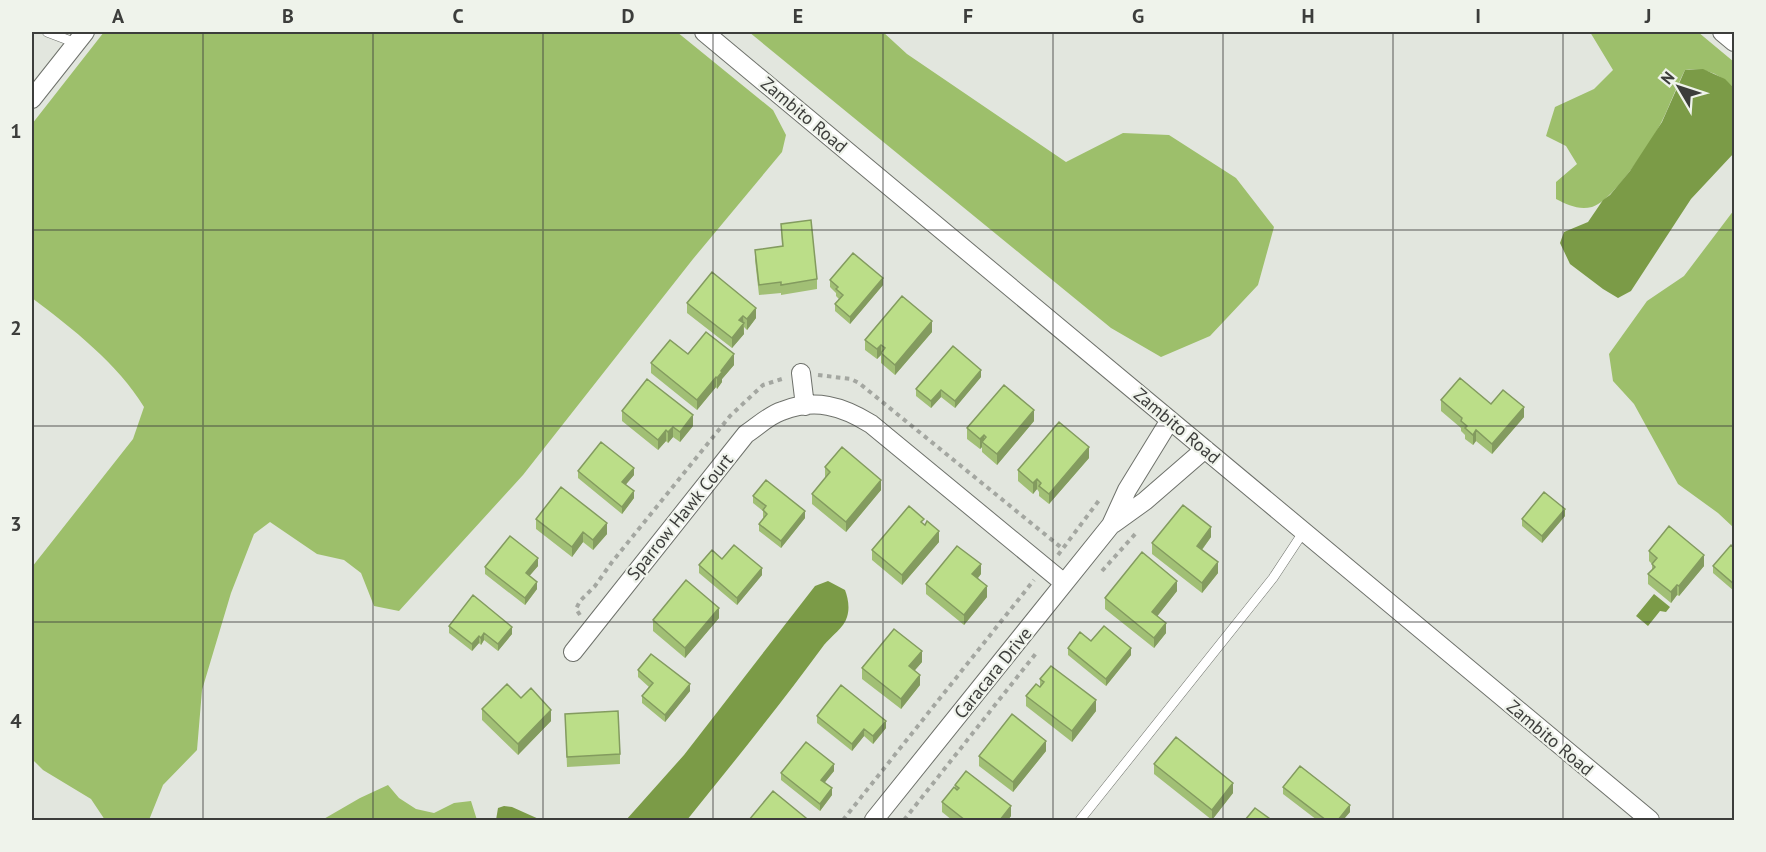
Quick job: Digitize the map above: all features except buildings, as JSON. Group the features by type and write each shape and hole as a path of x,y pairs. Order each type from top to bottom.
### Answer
{"street":[{"name":"Zambito Road","path":"704,32 1650,820"},
{"path":"1722,32 1734,42"},
{"path":"32,99 80,37"},
{"path":"801,373 805,406"},
{"name":"Sparrow Hawk Court","path":"573,652 746,434 781,411 820,403 850,411 871,424 1064,583"},
{"name":"Caracara Drive","path":"874,820 1111,525 1127,490 1170,420"},
{"name":"Caracara Drive","path":"1111,525 1145,501 1205,449"}],"lane":[{"path":"47,32 80,37"},
{"path":"1080,820 1273,578 1304,531"}],"path":[{"path":"588,632 576,609 580,601 595,586 730,416 763,385 801,373 859,383 1063,549"},
{"path":"843,820 1020,600 1030,584 1063,549 1104,493"},
{"path":"1099,574 1143,526"},
{"path":"904,820 1038,651"}],"shaded area":[{"path":"104,32 677,32 773,110 786,135 782,152 693,259 523,475 399,611 374,606 361,573 344,560 317,554 270,522 254,534 231,593 202,690 197,750 163,785 149,820 105,820 91,799 43,770 32,759 32,567 133,439 144,407 108,362 78,334 32,298 32,124"},
{"path":"749,32 883,32 907,54 1066,162 1123,133 1169,135 1236,178 1274,227 1258,285 1210,336 1161,357 1111,328"},
{"path":"1590,32 1698,32 1734,62 1734,88 1711,73 1685,70 1657,130 1631,170 1601,202 1592,207 1582,208 1556,199 1556,182 1577,164 1566,146 1546,136 1555,107 1594,89 1613,70"},
{"path":"1703,69 1725,79 1734,88 1734,153 1691,199 1631,291 1618,298 1570,264 1560,243 1564,232 1588,222 1603,200 1630,171 1662,122 1685,70"},
{"path":"1734,210 1734,528 1718,513 1678,484 1634,404 1613,381 1609,354 1647,301 1684,276"},
{"path":"828,581 845,590 848,614 845,621 687,820 626,820 684,755 815,586"},
{"path":"1654,594 1670,607 1666,612 1660,611 1648,626 1636,616"},
{"path":"388,785 399,798 416,809 434,813 454,803 471,801 477,820 322,820"},
{"path":"512,807 541,820 496,820 498,808"}]}
